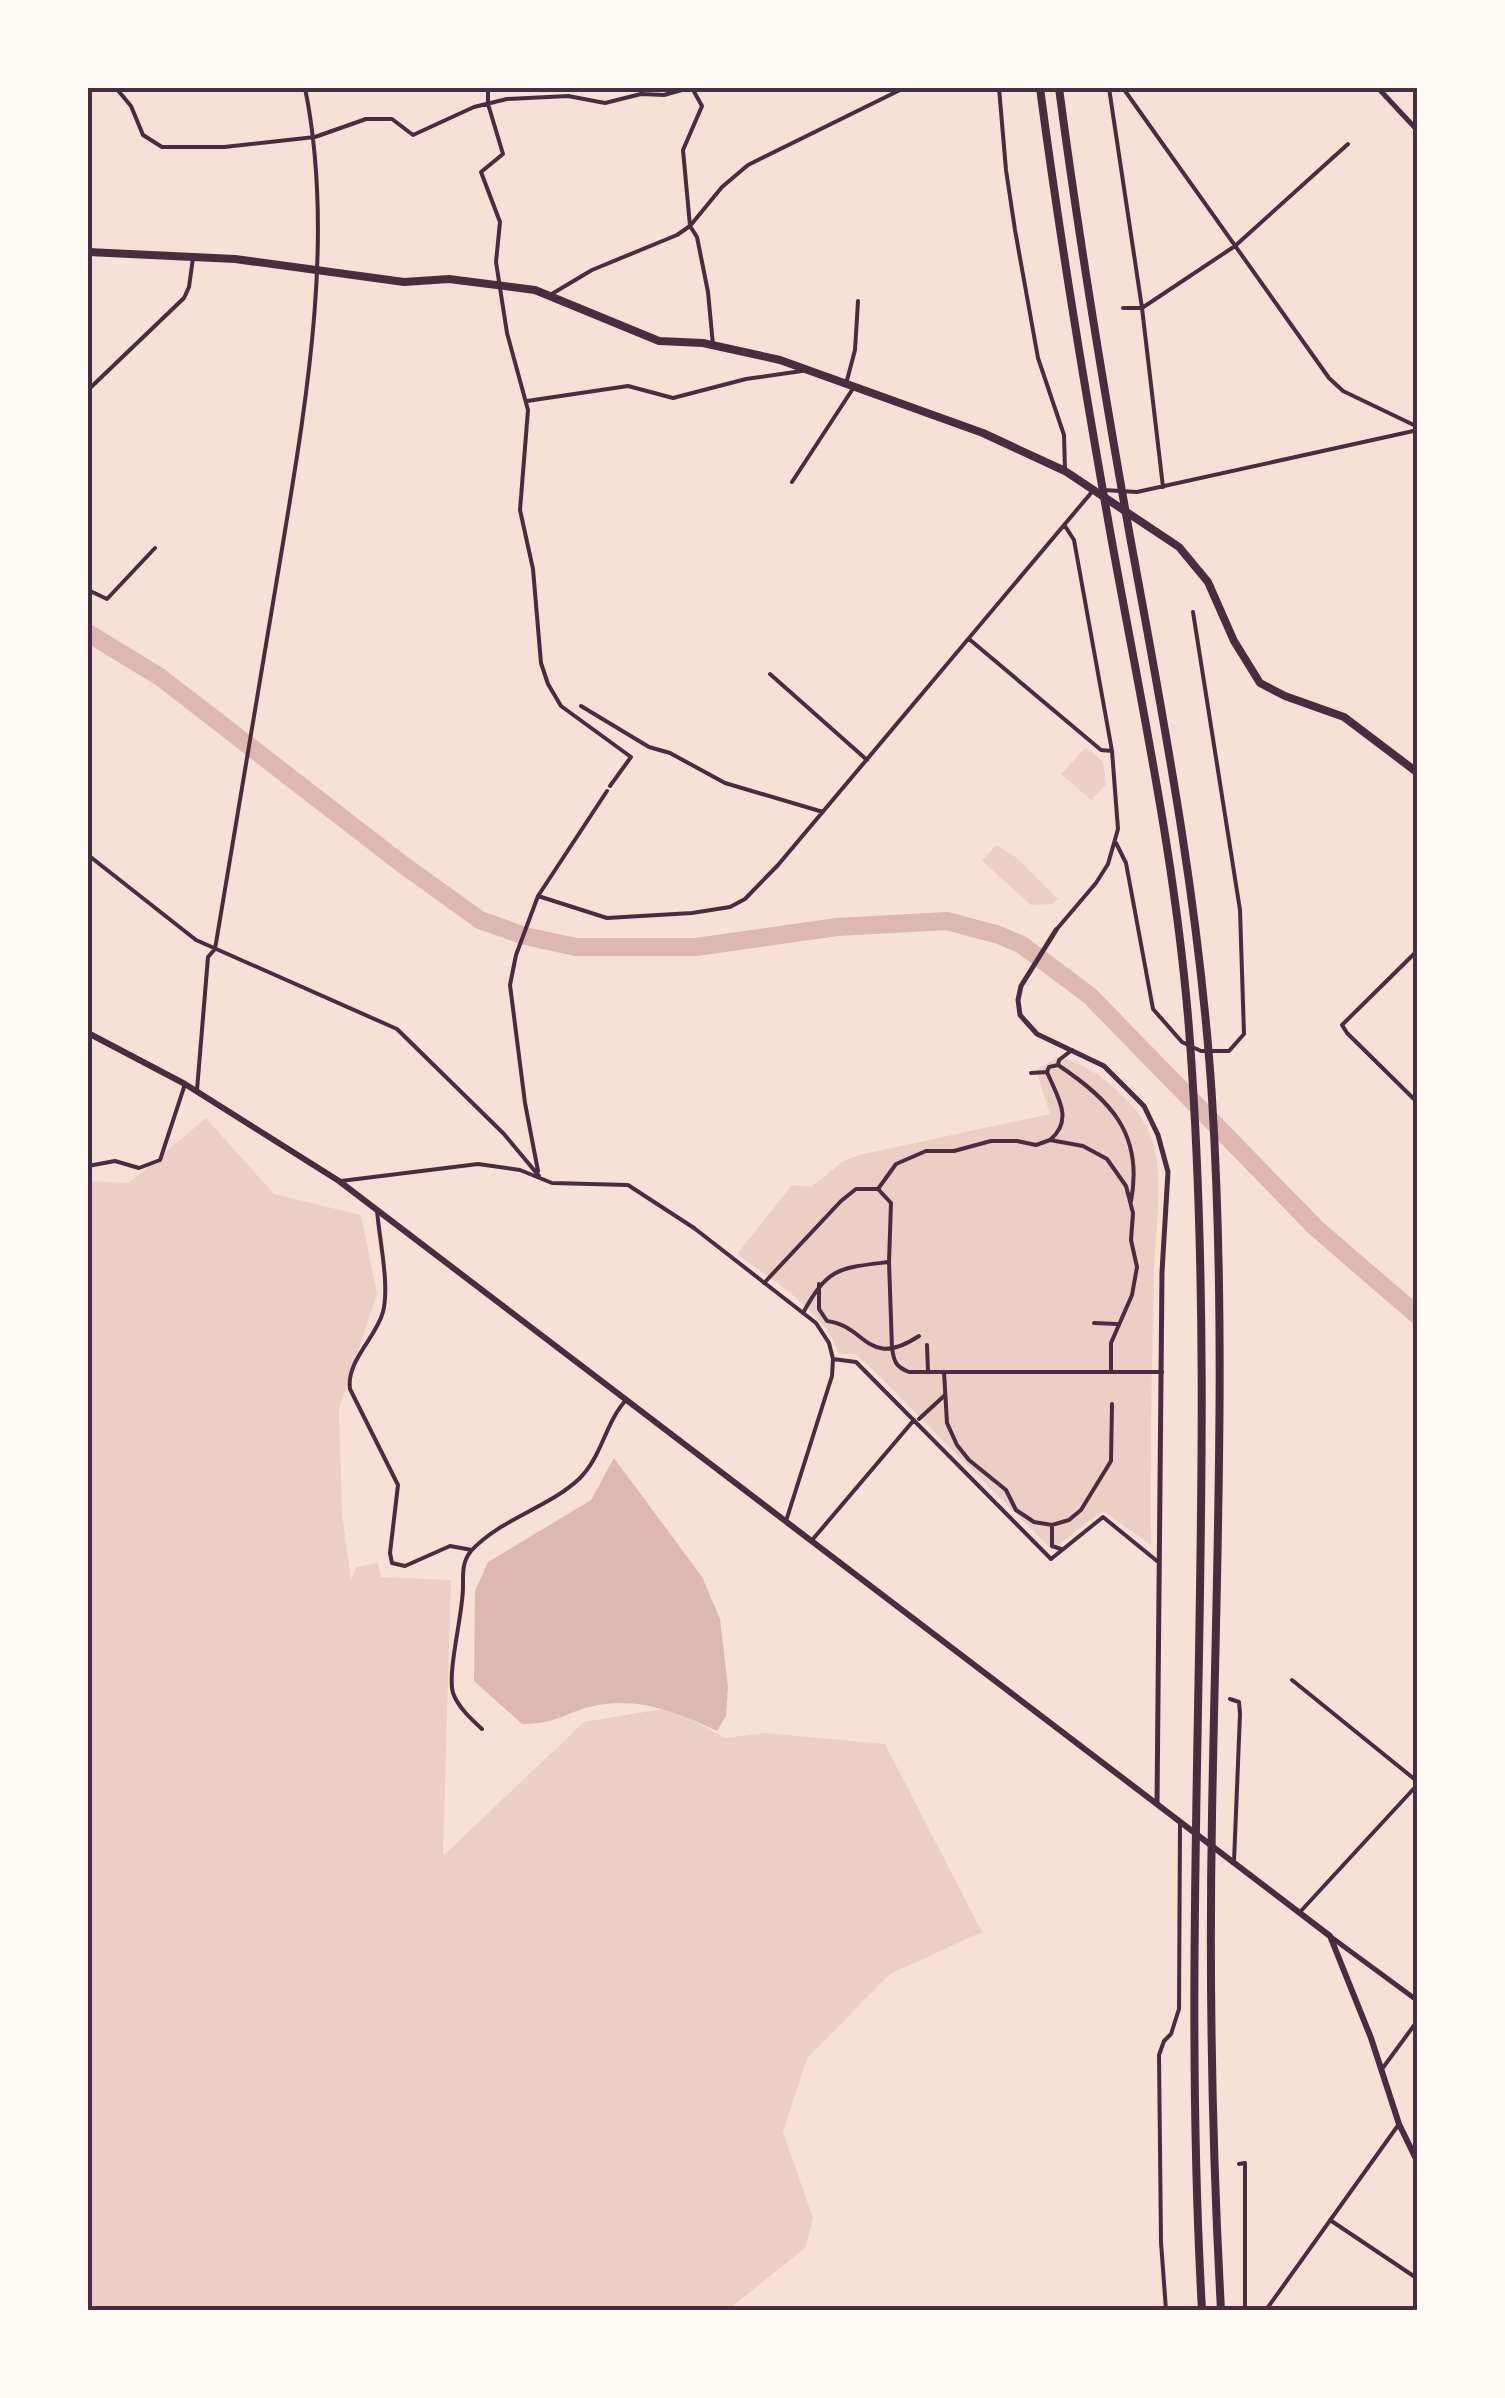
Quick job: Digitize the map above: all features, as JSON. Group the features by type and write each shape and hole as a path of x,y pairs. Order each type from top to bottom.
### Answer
{"main road":[{"path":"1040,88 1064,255 1169,860 1190,1034 1198,1202 1201,1413 1194,2040 1202,2310"},
{"path":"1059,88 1120,481 1180,806 1208,1034 1217,1204 1212,2042 1221,2310"},
{"path":"88,252 316,268 404,282 450,279 501,285 550,296 659,341 714,346 780,360 983,433 1064,471 1179,548 1200,568 1234,641 1260,683 1284,696 1344,717 1418,773"},
{"path":"88,1034 197,1091 339,1181 1330,1936 1399,2124 1418,2163"}],"street":[{"path":"116,88 131,106 142,135 162,147 224,147 315,136 366,119 392,119 412,135 507,99 568,96 605,102 690,88 702,106 683,150 690,226 697,238 708,292 714,346"},
{"path":"197,1091 208,957 215,949 301,433 316,268 315,136 305,88"},
{"path":"488,88 488,104 502,154 481,172 500,222 496,262 508,333 526,402 528,433 520,510 533,569 542,663 561,706 631,756 538,896 516,955 510,985 513,1021 539,1176"},
{"path":"550,296 592,270 635,254 690,226 722,187 748,166 904,88"},
{"path":"999,88 1006,170 1038,358 1064,434 1064,471"},
{"path":"1109,88 1142,308 1163,486"},
{"path":"1123,88 1329,378 1343,391 1418,429"},
{"path":"1378,88 1418,131"},
{"path":"1123,308 1142,308 1236,246 1348,144"},
{"path":"88,390 184,298 193,258"},
{"path":"792,482 850,386 858,301"},
{"path":"1034,324 1043,323"},
{"path":"526,402 628,386 672,398 806,370"},
{"path":"538,896 607,918 730,907 744,899 778,866 1094,489 1137,492 1418,429"},
{"path":"1065,526 1074,540 1112,751 1118,829 1116,843 1096,883 1056,930 1021,986 1018,1000 1020,1014 1037,1034 1104,1066 1144,1106 1168,1172 1162,1272 1157,1807"},
{"path":"88,590 107,599 155,548"},
{"path":"1116,843 1126,863 1153,1009 1182,1042 1200,1051 1229,1052 1244,1034 1240,910 1192,612"},
{"path":"970,639 1100,750 1112,751"},
{"path":"770,674 867,760"},
{"path":"581,706 649,747 670,753 725,783 823,812"},
{"path":"88,855 196,940 397,1029 504,1134 539,1176"},
{"path":"1418,950 1342,1025 1418,1103"},
{"path":"1058,1065 1058,1060 1072,1050"},
{"path":"1047,1072 1049,1067 1058,1065"},
{"path":"1058,1065 1110,1105 1128,1139 1134,1184 1130,1205"},
{"path":"1031,1073 1047,1072"},
{"path":"1047,1072 1065,1113 1061,1130 1050,1140"},
{"path":"88,1166 115,1162 139,1168 160,1160 185,1084"},
{"path":"878,1189 896,1164 926,1151 954,1151 991,1141 1036,1144 1050,1140 1083,1146 1108,1159 1126,1186 1137,1267 1132,1295 1110,1343 1111,1371"},
{"path":"339,1181 478,1164 539,1176 552,1183 628,1185 694,1228 816,1323 829,1343 833,1358 826,1398 786,1522"},
{"path":"764,1284 841,1200 856,1189 878,1189 891,1204 888,1262 892,1348 894,1362 900,1368 909,1372 1162,1372"},
{"path":"377,1210 385,1298 382,1314 349,1377 350,1389 398,1485 392,1563 405,1566 450,1546 472,1550"},
{"path":"803,1313 819,1284 836,1270 888,1262"},
{"path":"819,1284 819,1308 827,1321 866,1344 892,1348 919,1336"},
{"path":"1094,1323 1117,1324"},
{"path":"927,1345 928,1372"},
{"path":"833,1358 856,1362 1051,1559 1103,1517 1158,1561"},
{"path":"944,1372 947,1424 957,1446 1006,1490 1016,1510 1034,1522 1052,1525 1069,1520 1081,1510 1111,1461 1112,1404"},
{"path":"812,1541 916,1420 944,1395"},
{"path":"482,1729 460,1706 452,1681 463,1613 463,1566 472,1550 583,1474 616,1411 626,1400"},
{"path":"1052,1525 1052,1546"},
{"path":"1040,1548 1063,1549"},
{"path":"1292,1680 1418,1783 1300,1912"},
{"path":"1159,1692 1170,1692"},
{"path":"1230,1699 1239,1702 1240,1714 1234,1864"},
{"path":"1166,2310 1161,2242 1159,2055 1164,2041 1172,2034 1179,2009 1180,1824"},
{"path":"1330,1936 1418,2001"},
{"path":"1380,2073 1418,2020"},
{"path":"1233,2310 1263,2310 1399,2124"},
{"path":"1162,2163 1172,2162"},
{"path":"1238,2164 1245,2163 1245,2309"},
{"path":"1330,2220 1418,2279"}],"shaded area":[{"path":"1086,747 1103,762 1106,784 1091,800 1061,774"},
{"path":"996,845 1017,858 1058,899 1052,904 1031,905 982,861"},
{"path":"1058,1057 1101,1077 1127,1100 1146,1126 1156,1155 1159,1188 1153,1304 1151,1545 1103,1511 1052,1550 868,1365 855,1354 839,1354 822,1323 809,1310 737,1254 792,1185 811,1187 842,1162 1050,1114 1036,1070"},
{"path":"206,1118 274,1194 361,1215 377,1294 339,1409 342,1514 351,1580 356,1567 378,1563 381,1577 451,1580 443,1856 584,1722 669,1708 725,1738 766,1733 885,1744 982,1932 890,1974 807,2058 783,2132 813,2218 806,2247 728,2310 88,2310 88,1181 129,1183"},
{"path":"614,1458 702,1577 720,1619 728,1687 726,1716 717,1731 671,1712 623,1703 589,1707 550,1721 522,1724 474,1681 475,1591 488,1562 591,1500"}],"waterway":[{"path":"88,633 160,677 480,920 525,936 576,947 696,947 837,927 947,921 1022,945 1090,996 1316,1228 1418,1316"}]}
